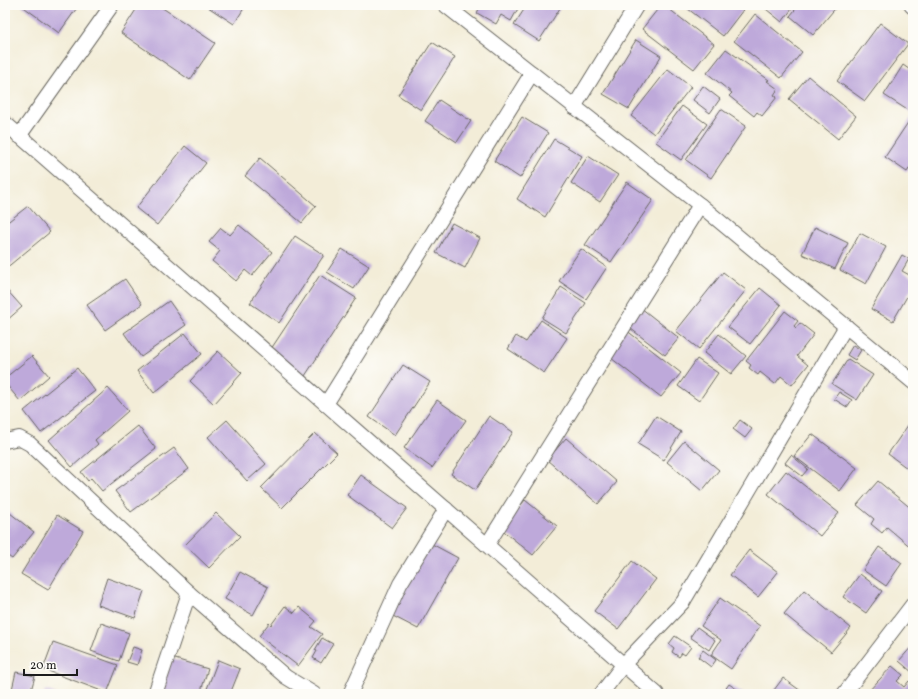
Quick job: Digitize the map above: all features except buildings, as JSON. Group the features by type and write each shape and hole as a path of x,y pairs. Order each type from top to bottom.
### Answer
{"street":[{"path":"19,136 112,5"},
{"path":"445,5 700,205 913,382"},
{"path":"574,107 637,5"},
{"path":"326,404 532,73"},
{"path":"5,123 657,694"},
{"path":"487,545 700,205"},
{"path":"601,694 623,665 683,602 846,326"},
{"path":"5,440 19,438 30,444 189,593 286,677 314,694"},
{"path":"350,694 400,584 446,509"},
{"path":"155,694 189,593"},
{"path":"844,694 913,604"}]}
